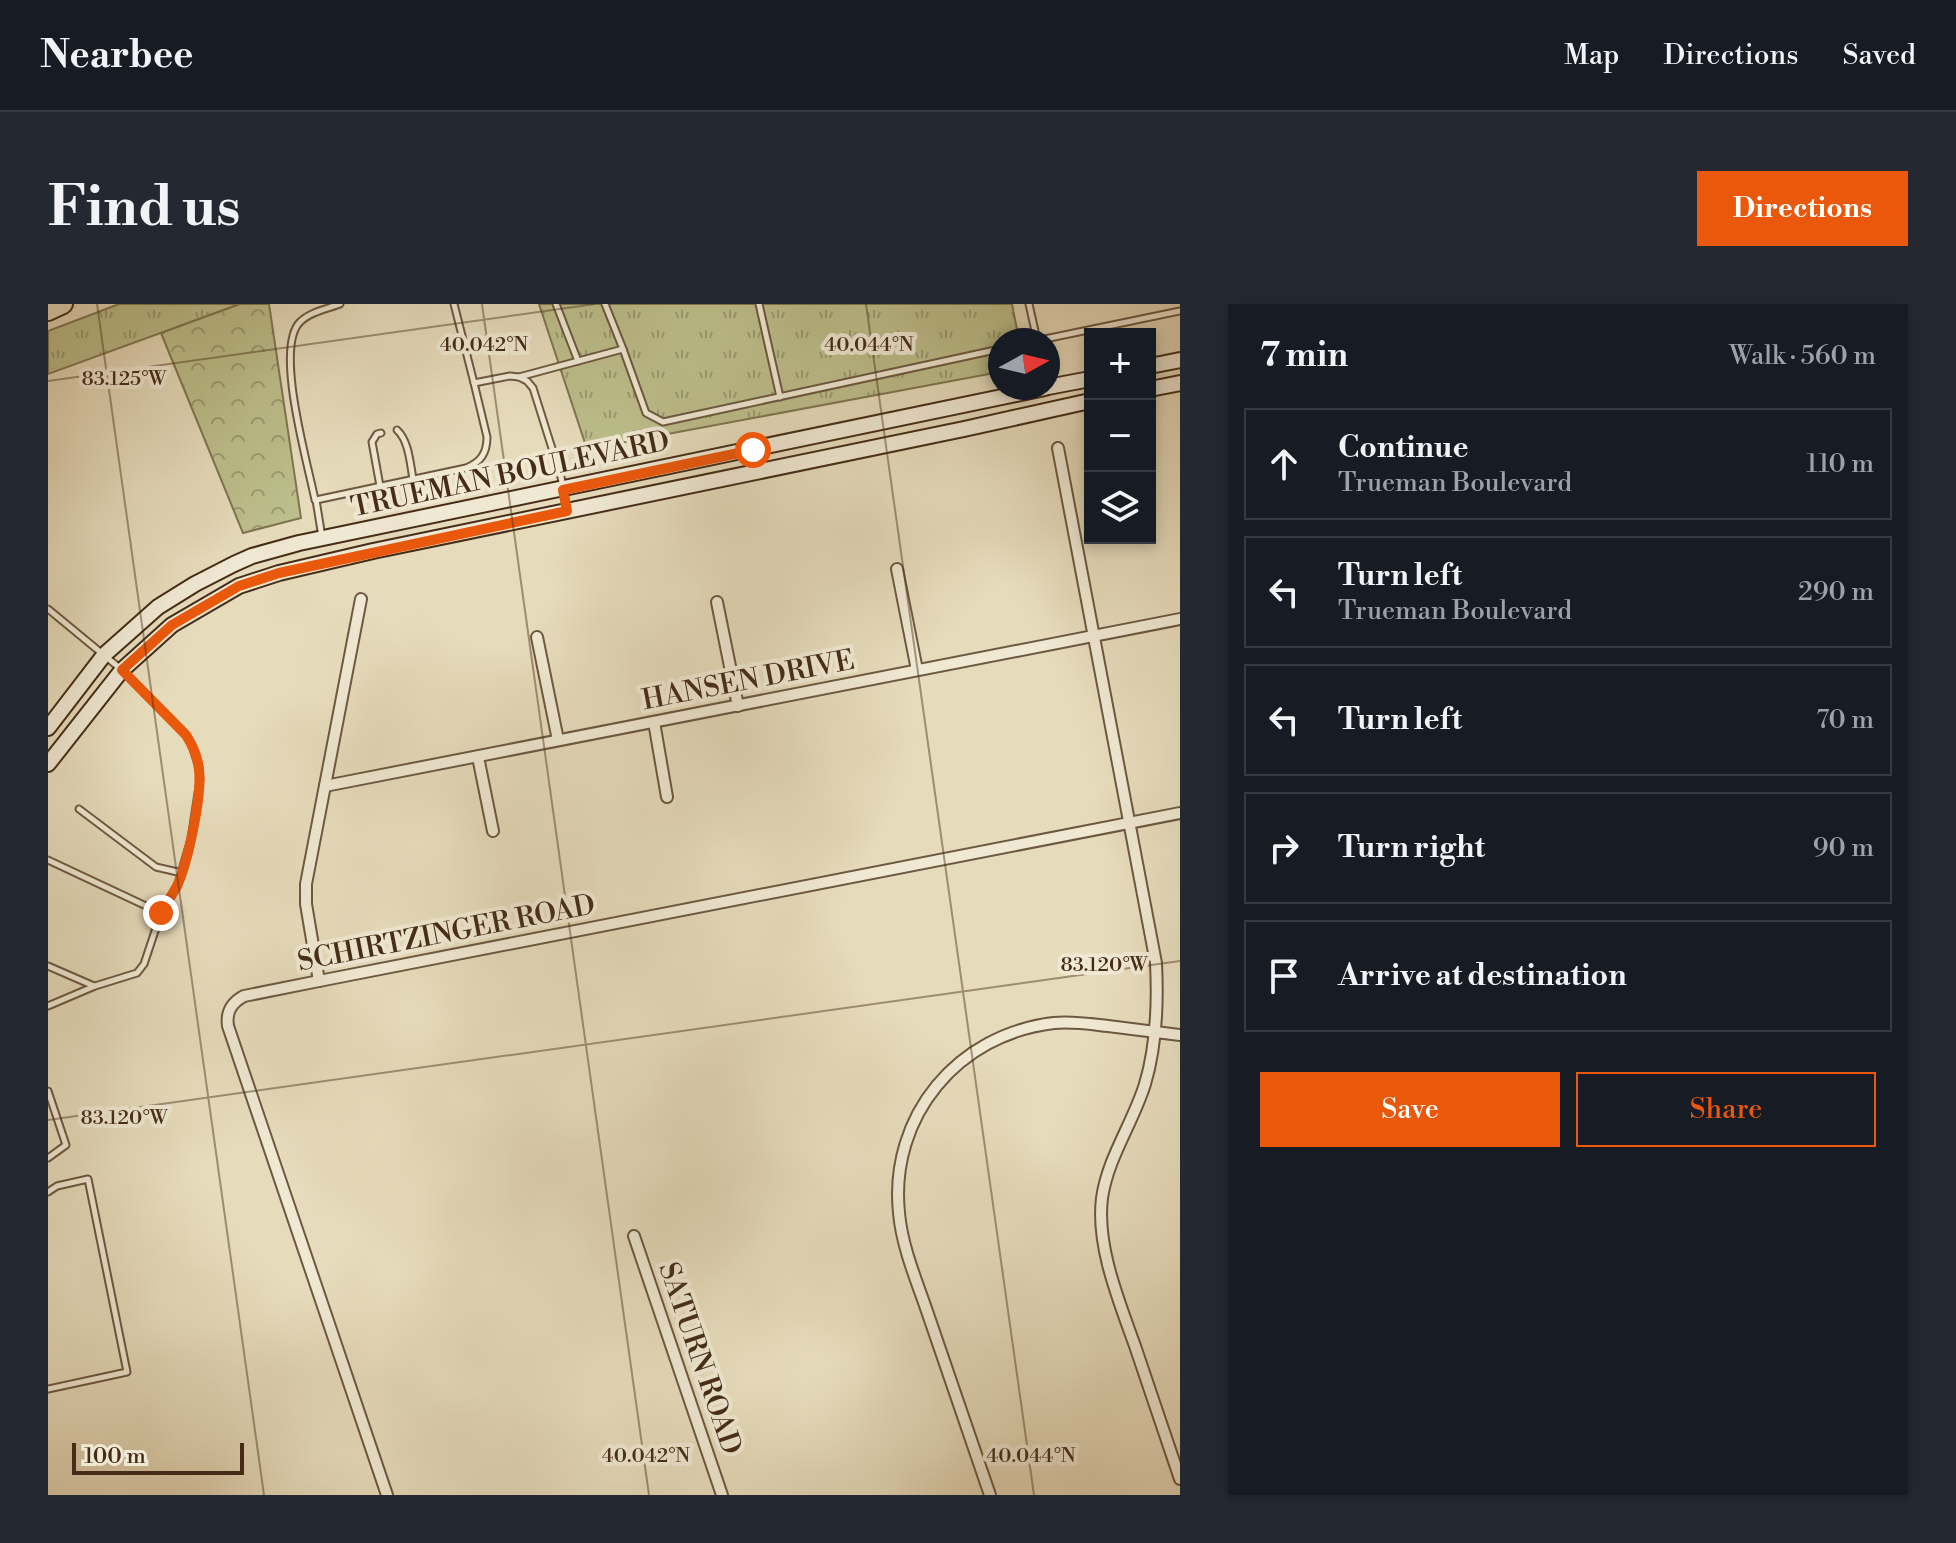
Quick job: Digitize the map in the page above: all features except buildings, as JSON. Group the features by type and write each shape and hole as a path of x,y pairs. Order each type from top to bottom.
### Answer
{"highway":[{"path":"48,309 60,304"}],"main road":[{"path":"1156,365 1180,360"},
{"name":"TRUEMAN BOULEVARD","path":"1060,385 1084,380"},
{"path":"1156,388 1180,383"},
{"name":"TRUEMAN BOULEVARD","path":"48,728 104,655 158,607 195,584 252,556 989,400"},
{"name":"TRUEMAN BOULEVARD","path":"48,764 122,670 172,625 239,586 320,563 1084,402"}],"street":[{"path":"1058,448 1156,963 1158,995 1156,1032 1145,1085 1111,1162 1103,1196 1103,1232 1114,1286 1180,1479"},
{"path":"897,569 917,670"},
{"path":"319,981 306,904 309,866 361,599"},
{"path":"717,602 738,706"},
{"name":"HANSEN DRIVE","path":"325,786 1180,619"},
{"path":"537,637 558,740"},
{"path":"654,722 667,797"},
{"path":"478,757 493,831"},
{"name":"SCHIRTZINGER ROAD","path":"387,1495 228,1026 227,1014 233,1003 244,996 1180,813"},
{"path":"990,1495 910,1262 899,1216 900,1169 912,1125 936,1086 951,1069 970,1053 1007,1034 1029,1027 1076,1023 1180,1035"},
{"name":"SATURN ROAD","path":"634,1236 722,1495"}],"lane":[{"path":"322,539 292,388 289,357 294,330 303,318 340,304"},
{"path":"316,500 466,468 481,458 487,437 454,304"},
{"path":"556,304 578,361"},
{"path":"605,304 646,413 663,422 988,352"},
{"path":"759,304 780,397"},
{"path":"1029,304 1035,328"},
{"path":"1060,336 1180,311"},
{"path":"519,377 623,349"},
{"path":"474,383 510,376 527,381 533,388 567,511"},
{"path":"1048,400 1050,409"},
{"path":"397,430 405,440 413,479"},
{"path":"380,486 372,442 381,433"},
{"path":"48,609 122,670 186,735 196,755 200,780 182,873 161,913 144,964 137,973 95,986 48,1006"},
{"path":"79,809 156,867 182,873"},
{"path":"48,860 161,913"},
{"path":"48,966 95,986"},
{"path":"48,1091 66,1145 48,1158"},
{"path":"48,1192 57,1186 88,1179 127,1372 48,1389"}],"green space":[{"path":"119,304 240,304 48,374 48,331"},
{"path":"240,304 269,304 301,518 243,533 161,333"},
{"path":"539,304 1012,304 1017,328 988,328 988,374 587,449"}],"route":[{"path":"161,913 177,887 191,839 199,768 186,735 122,670 172,625 239,586 279,573 567,511 563,490 753,450"}]}
